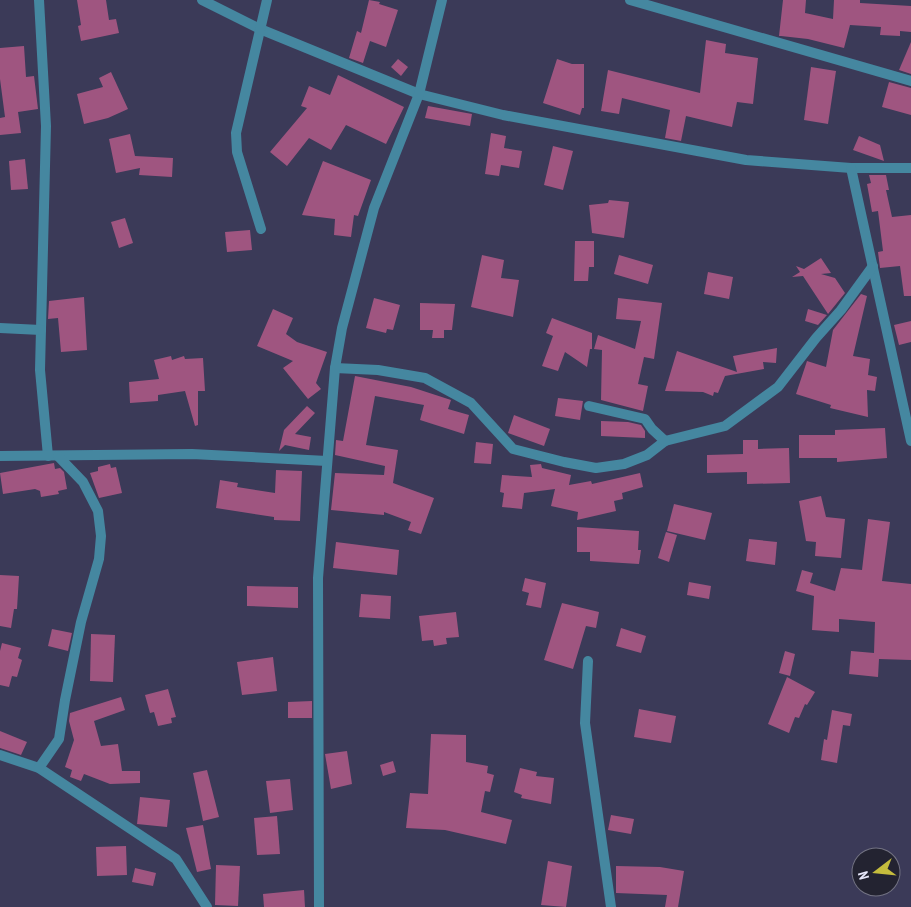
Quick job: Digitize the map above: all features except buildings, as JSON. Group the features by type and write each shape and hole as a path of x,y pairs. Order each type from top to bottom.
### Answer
{"street":[{"path":"39,0 46,126 40,370 53,456 83,482 98,511 102,536 99,559 81,622 59,739 39,768"},
{"path":"202,0 260,29 419,94 503,115 746,160 851,168 911,168"},
{"path":"261,229 237,152 236,133 267,0"},
{"path":"319,907 318,578 335,368 342,328 374,208 419,94 442,0"},
{"path":"630,0 911,82"},
{"path":"851,168 908,413 911,441"},
{"path":"335,368 378,370 425,378 471,403 513,449 596,468 624,464 647,455 665,441 725,426 778,387 816,338 841,310 873,266"},
{"path":"0,328 41,330"},
{"path":"589,406 645,419 652,429 665,441"},
{"path":"0,456 192,454 327,461"},
{"path":"588,661 585,723 611,907"},
{"path":"0,755 39,768 176,860 207,907"}]}
